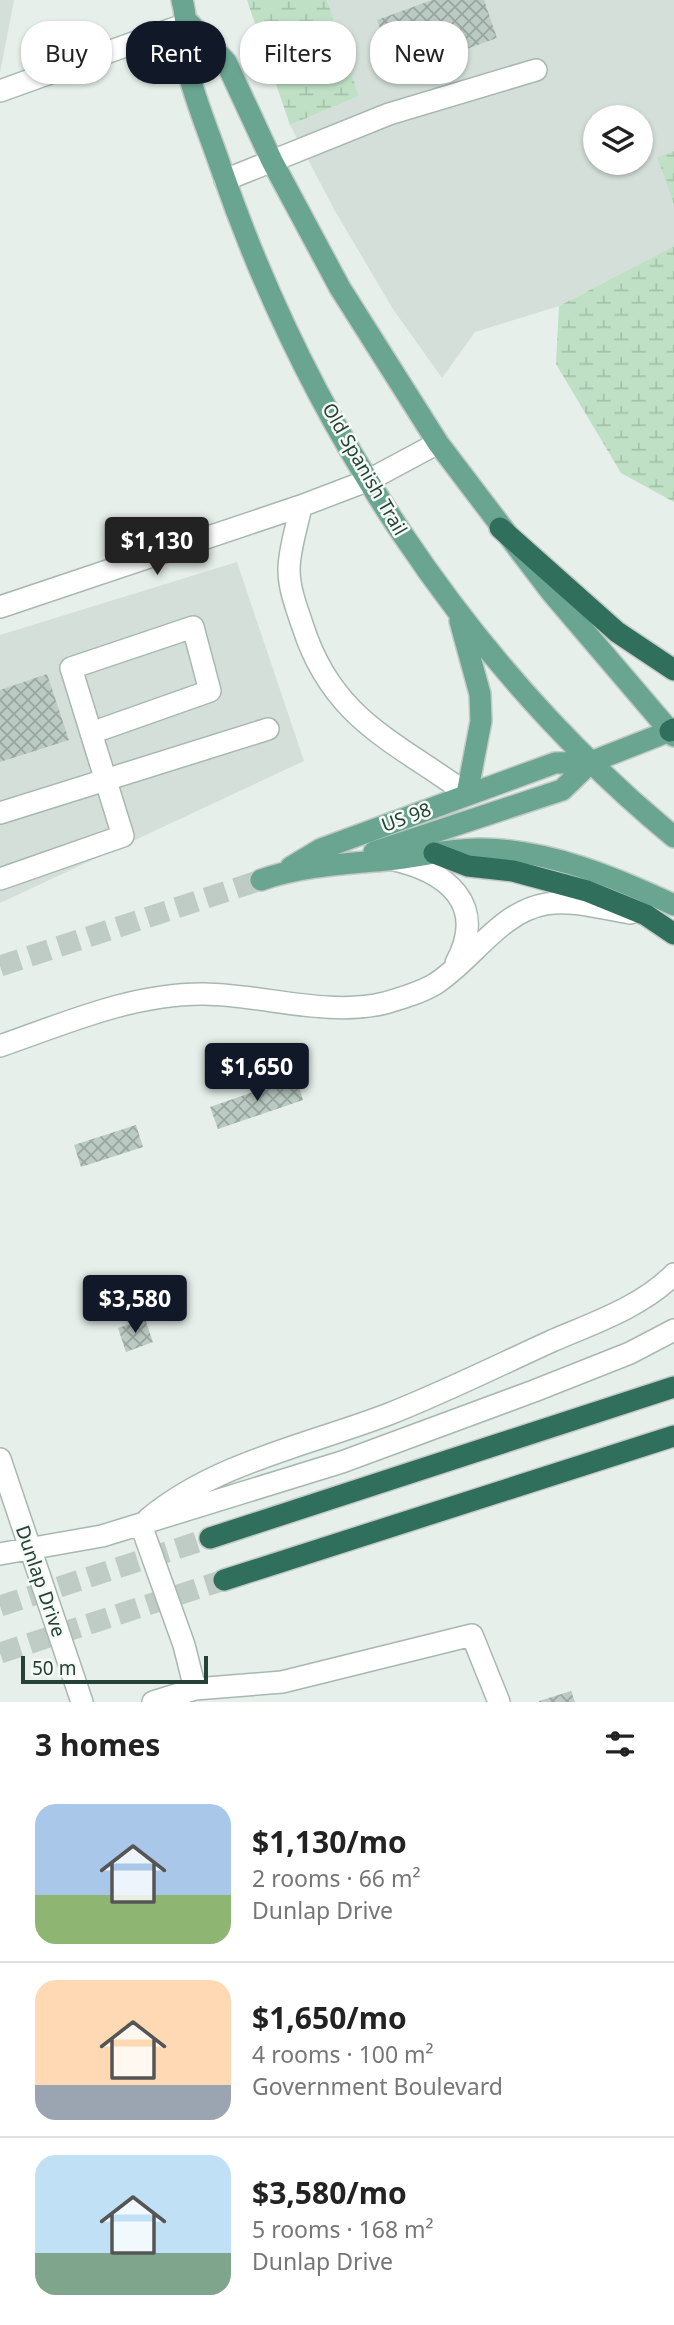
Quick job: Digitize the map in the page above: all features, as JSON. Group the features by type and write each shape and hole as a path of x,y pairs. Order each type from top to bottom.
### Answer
{"highway":[{"path":"500,528 617,632 674,670"},
{"path":"434,853 468,866 513,871 550,880 646,915 674,934"},
{"path":"210,1538 674,1387"},
{"path":"224,1580 674,1436"}],"main road":[{"name":"Old Spanish Trail","path":"182,0 187,21"},
{"name":"Old Spanish Trail","path":"226,62 272,161 340,288 438,443 500,528 672,732"},
{"name":"Old Spanish Trail","path":"192,84 250,245 288,330 369,480 406,539 501,666 591,762 674,838"},
{"path":"458,612 480,694 481,721 467,794"},
{"name":"US 98","path":"672,732 591,762 555,763 467,794 321,849 270,876 335,864 434,853 480,849 524,851 556,859 674,905"},
{"path":"335,864 562,790 591,762"}],"street":[{"path":"0,91 126,45"},
{"path":"225,180 389,114 536,70"},
{"path":"0,607 300,506 369,480 438,443"},
{"path":"300,506 289,570 295,604 324,679 347,709 381,737 414,755 467,794"},
{"path":"0,880 123,836 106,779 91,733 71,668 193,626 210,691 91,733"},
{"path":"0,813 268,729"},
{"path":"390,859 411,863 443,880 453,888 464,904 468,922 467,938 452,971"},
{"path":"0,1046 137,1001 204,994 251,996 334,1006 374,1005 414,993 452,971 505,923 537,906 561,903 646,915"},
{"path":"141,1525 175,1497 208,1480 390,1413 616,1313 666,1283 674,1274"},
{"path":"0,1554 31,1550 141,1525 342,1462 606,1362 674,1330"},
{"name":"Dunlap Drive","path":"0,1459 82,1702"},
{"path":"141,1525 184,1645 195,1689"},
{"path":"153,1702 195,1689 282,1682 472,1636 499,1702"}],"shaded area":[{"path":"0,0 14,0 0,73"},
{"path":"327,0 674,0 674,151 657,157 674,205 674,246 559,306 475,332 442,378 393,309 335,211 290,125 359,96 355,84 356,21 334,21"},
{"path":"237,562 304,761 0,903 0,635"}],"green space":[{"path":"247,0 327,0 334,21 254,21"},
{"path":"276,84 355,84 359,96 290,125"},
{"path":"674,151 674,205 657,157"},
{"path":"674,246 674,502 621,473 556,364 559,306"}],"building":[{"path":"432,0 484,0 497,38 468,48 468,21 377,20"},
{"path":"47,674 69,740 0,762 0,690"},
{"path":"296,1077 303,1100 218,1129 210,1107"},
{"path":"136,1125 143,1147 81,1167 74,1145"},
{"path":"145,1319 153,1342 126,1352 118,1328"},
{"path":"571,1691 575,1702 539,1702 539,1701"}],"tunnel":[{"path":"0,966 261,880"},
{"path":"0,1606 210,1538"},
{"path":"0,1653 224,1580"}]}
